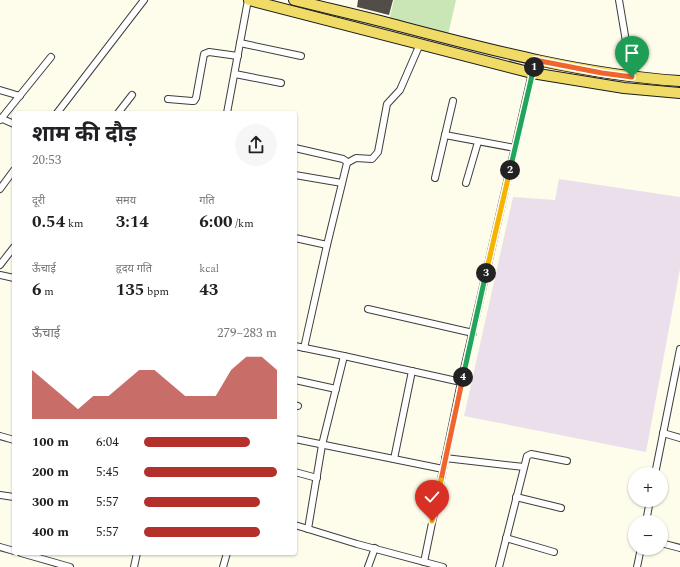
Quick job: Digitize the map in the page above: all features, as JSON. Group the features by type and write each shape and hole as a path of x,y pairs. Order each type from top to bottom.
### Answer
{"main road":[{"path":"249,0 532,73 624,88 680,93"},
{"path":"294,0 535,60 602,73 680,81"},
{"path":"401,39 404,27"}],"street":[{"path":"58,111 144,0"},
{"path":"227,111 249,0"},
{"path":"619,0 632,77"},
{"path":"240,43 301,56"},
{"path":"304,348 347,163 356,158 372,159 378,152 387,104 400,90 420,44"},
{"path":"168,99 194,101 196,98 204,54 206,52 238,56"},
{"path":"12,123 1,119 51,57"},
{"path":"424,562 461,382 535,60"},
{"path":"234,74 281,83"},
{"path":"0,90 20,96"},
{"path":"120,111 132,95"},
{"path":"435,178 453,101"},
{"path":"445,135 515,148"},
{"path":"466,183 478,142"},
{"path":"297,148 344,159 347,163"},
{"path":"297,175 342,183"},
{"path":"0,189 12,178"},
{"path":"297,238 327,245"},
{"path":"0,265 12,250"},
{"path":"0,275 12,278"},
{"path":"368,309 473,333"},
{"path":"297,346 461,382"},
{"path":"656,467 680,349"},
{"path":"308,529 322,445 344,356"},
{"path":"394,459 412,371"},
{"path":"297,380 336,389"},
{"path":"663,433 680,438"},
{"path":"0,436 12,439"},
{"path":"297,439 443,469"},
{"path":"499,567 527,456 531,454 567,461"},
{"path":"445,458 524,467"},
{"path":"297,473 317,478"},
{"path":"0,495 12,497"},
{"path":"516,496 561,508"},
{"path":"297,526 357,544 443,567"},
{"path":"506,538 554,552"},
{"path":"668,545 680,548"},
{"path":"0,547 12,550"},
{"path":"368,567 375,548"},
{"path":"29,555 70,567"},
{"path":"134,567 137,555"},
{"path":"223,567 226,555"},
{"path":"637,567 640,555"},
{"path":"43,567 45,560"}],"shaded area":[{"path":"559,179 680,197 680,269 646,452 464,416 513,197 555,200"}],"green space":[{"path":"394,0 456,0 448,35 389,20"}],"building":[{"path":"358,0 393,0 389,15 357,7"}],"route":[{"path":"432,521 461,382 535,60 602,73 632,77"}]}
